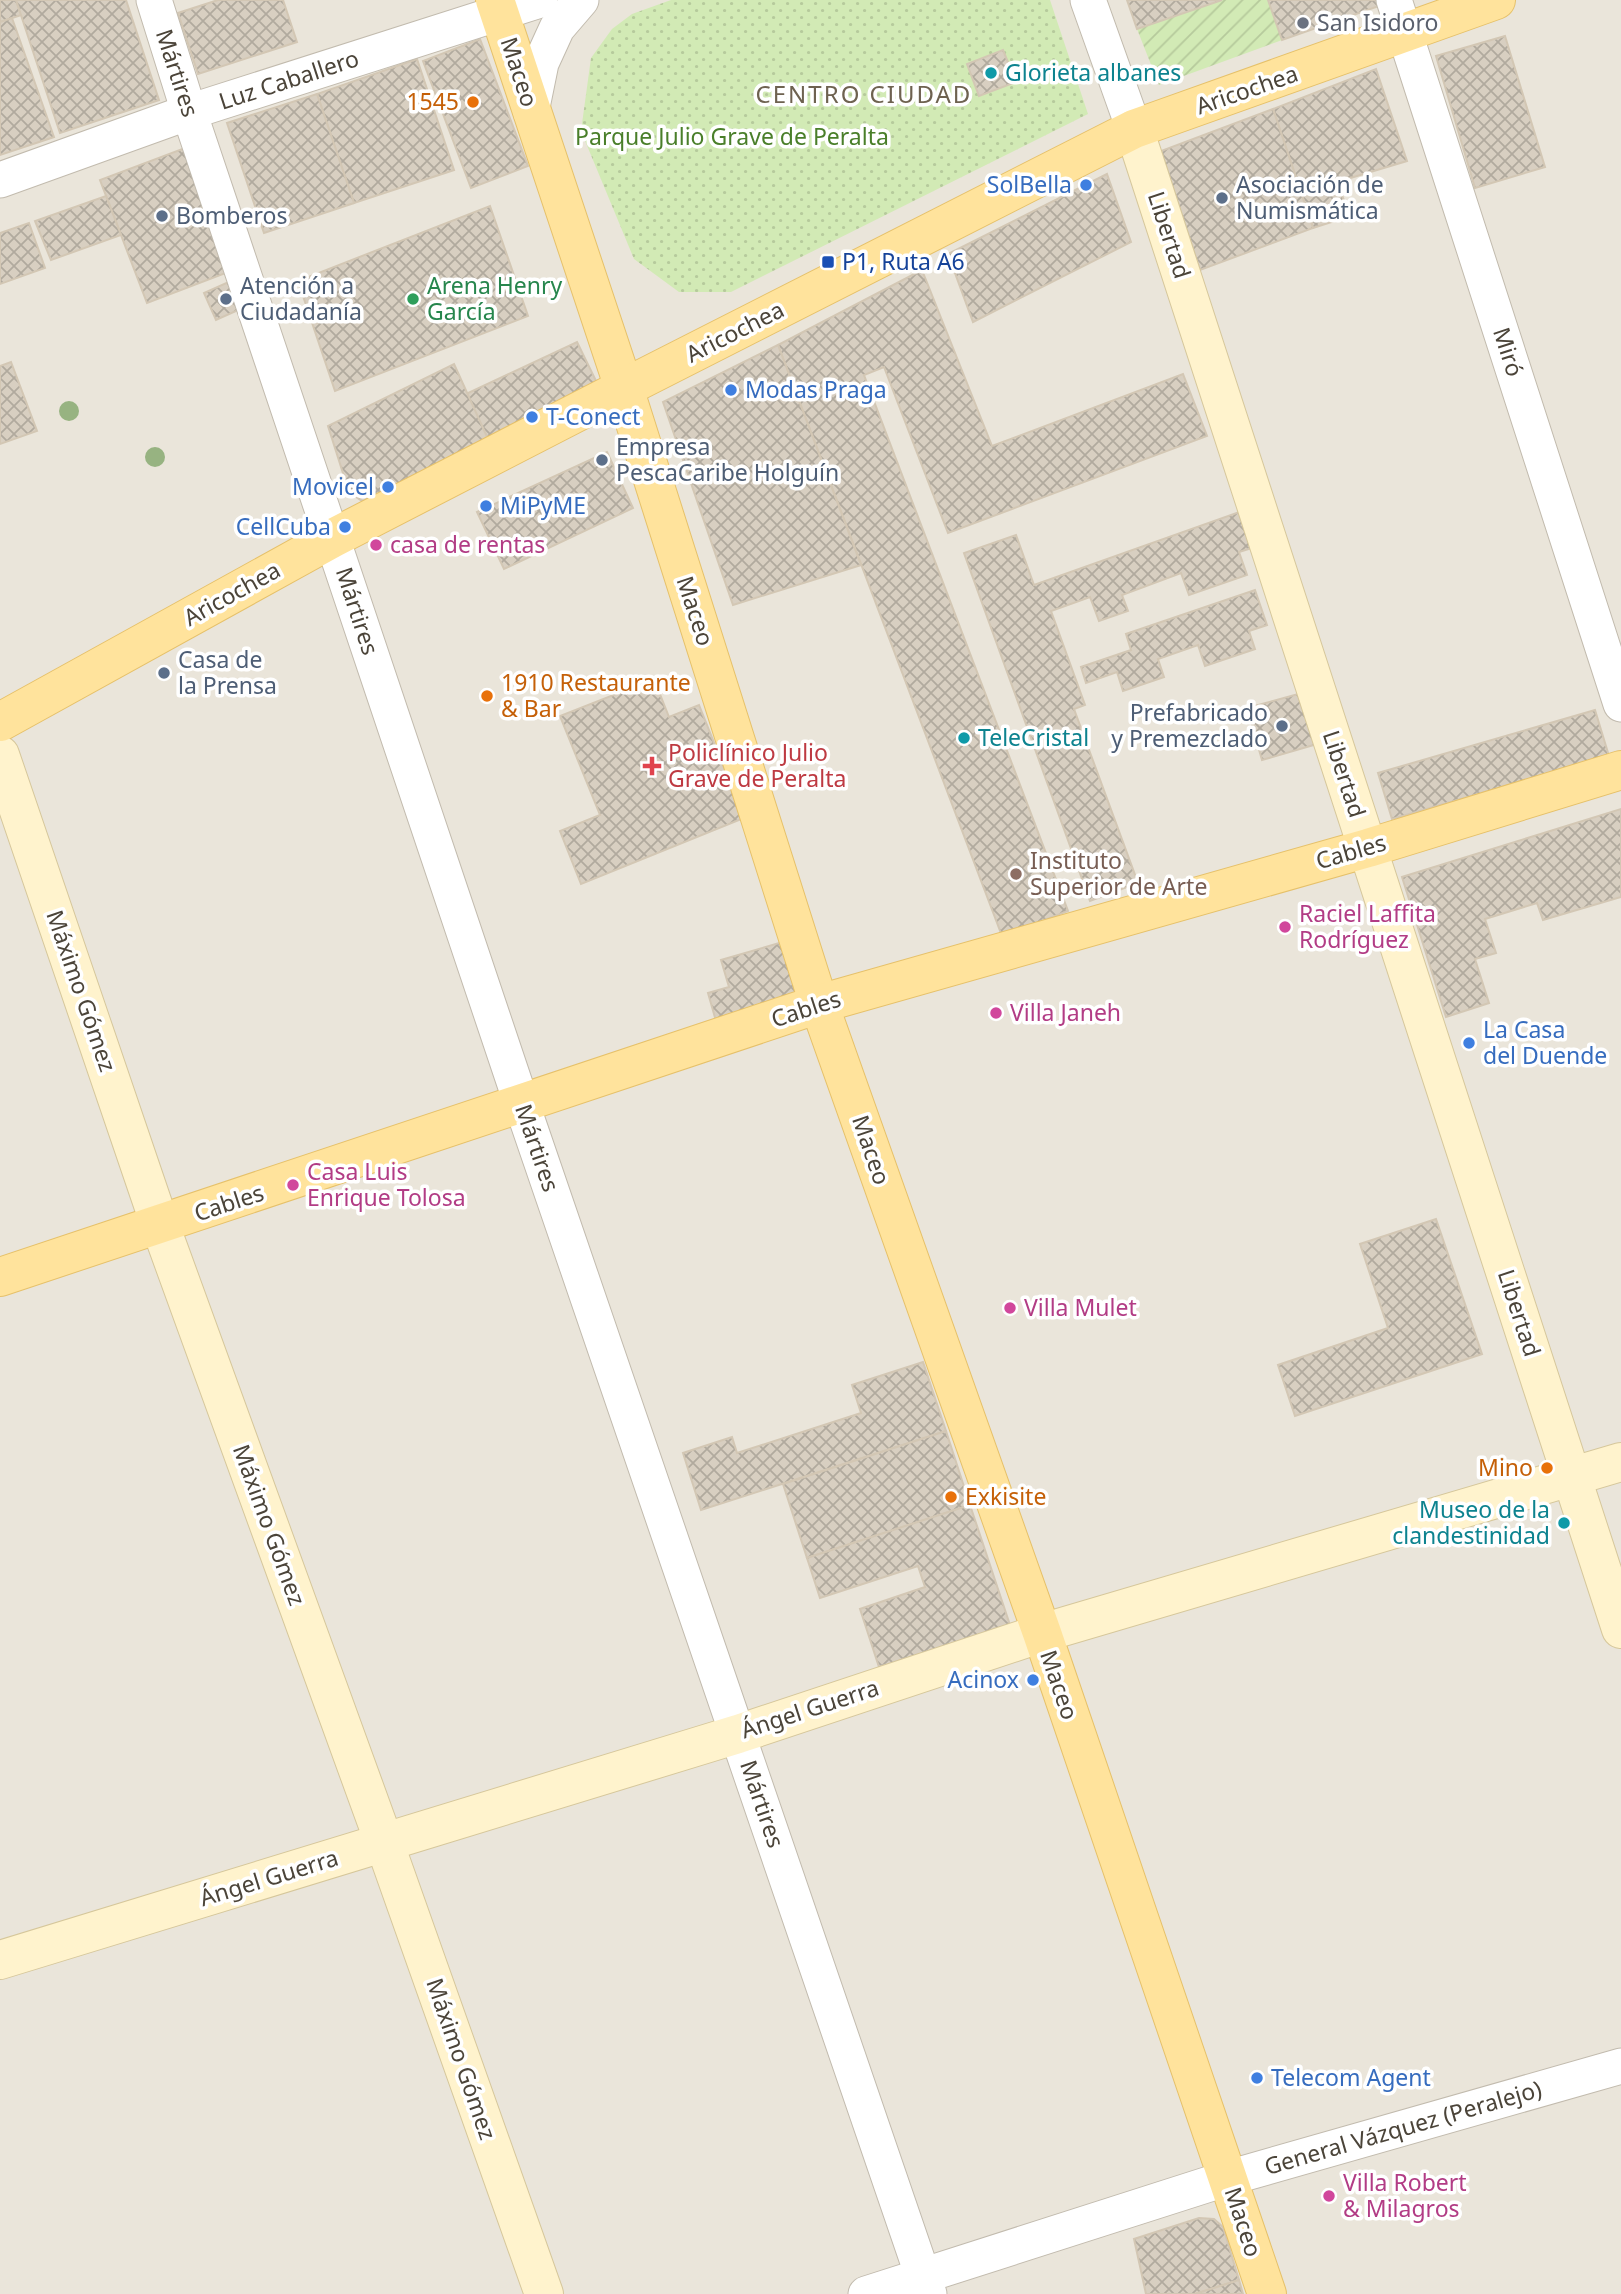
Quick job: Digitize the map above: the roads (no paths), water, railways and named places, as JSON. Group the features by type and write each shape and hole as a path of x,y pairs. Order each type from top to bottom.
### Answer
{"main road":[{"name":"Aricochea","path":"0,722 333,538 1134,129 1400,17 1496,0"},
{"name":"Maceo","path":"497,7 624,388 819,1004 1042,1633 1267,2294"},
{"name":"Cables","path":"0,1277 160,1226 819,1004 1368,848 1621,770"}],"street":[{"name":"Mártires","path":"154,0 189,112 522,1105 926,2285"},
{"name":"Luz Caballero","path":"0,180 497,7 540,0"},
{"path":"531,112 541,63 557,28 580,0"},
{"name":"Libertad","path":"1088,0 1134,129 1621,1629"},
{"name":"Miró","path":"1400,17 1621,705"},
{"name":"Máximo Gómez","path":"0,755 160,1226 384,1842 544,2294"},
{"name":"Ángel Guerra","path":"0,1960 738,1734 1042,1633 1621,1462"},
{"name":"General Vázquez (Peralejo)","path":"866,2294 926,2285 1228,2178 1621,2066"}],"place":[{"name":"San Isidoro","path":"1303,23"},
{"name":"Glorieta albanes","path":"991,73"},
{"name":"1545","path":"473,102"},
{"name":"SolBella","path":"1086,185"},
{"name":"Asociación de Numismática","path":"1222,198"},
{"name":"Bomberos","path":"162,216"},
{"name":"P1, Ruta A6","path":"828,262"},
{"name":"Atención a Ciudadanía","path":"226,299"},
{"name":"Arena Henry García","path":"413,299"},
{"name":"Modas Praga","path":"731,390"},
{"name":"T-Conect","path":"532,417"},
{"name":"Empresa PescaCaribe Holguín","path":"602,460"},
{"name":"Movicel","path":"388,487"},
{"name":"MiPyME","path":"486,506"},
{"name":"CellCuba","path":"345,527"},
{"name":"casa de rentas","path":"376,545"},
{"name":"Casa de la Prensa","path":"164,673"},
{"name":"1910 Restaurante & Bar","path":"487,696"},
{"name":"Prefabricado y Premezclado","path":"1282,726"},
{"name":"TeleCristal","path":"964,738"},
{"name":"Policlínico Julio Grave de Peralta","path":"652,766"},
{"name":"Instituto Superior de Arte","path":"1016,874"},
{"name":"Raciel Laffita Rodríguez","path":"1285,927"},
{"name":"Villa Janeh","path":"996,1013"},
{"name":"La Casa del Duende","path":"1469,1043"},
{"name":"Casa Luis Enrique Tolosa","path":"293,1185"},
{"name":"Villa Mulet","path":"1010,1308"},
{"name":"Mino","path":"1547,1468"},
{"name":"Exkisite","path":"951,1497"},
{"name":"Museo de la clandestinidad","path":"1564,1523"},
{"name":"Acinox","path":"1033,1680"},
{"name":"Telecom Agent","path":"1257,2078"},
{"name":"Villa Robert & Milagros","path":"1329,2196"}],"district":[{"name":"CENTRO CIUDAD","path":"864,95"}],"park label":[{"name":"Parque Julio Grave de Peralta","path":"732,137"}]}
